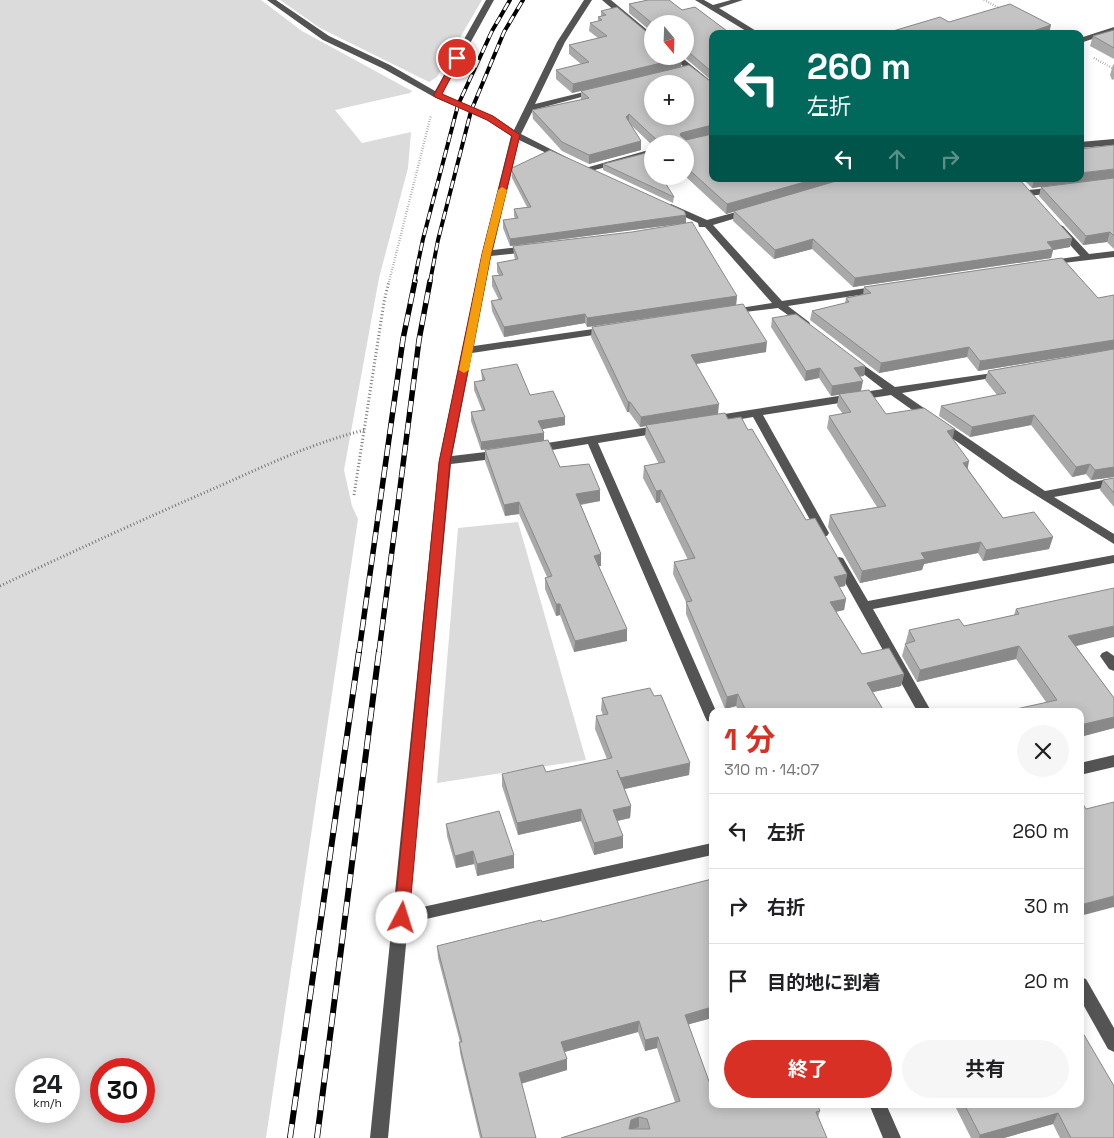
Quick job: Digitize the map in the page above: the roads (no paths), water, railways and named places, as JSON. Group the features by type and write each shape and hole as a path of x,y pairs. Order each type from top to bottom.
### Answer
{"street":[{"path":"271,0 326,38 387,67 438,95 490,118 516,135 604,176"},
{"path":"438,95 490,0"},
{"path":"380,1138 445,462 487,254 516,135 561,42 588,0"},
{"path":"606,0 644,31"},
{"path":"699,0 750,30"},
{"path":"712,8 739,0"},
{"path":"1084,40 1114,29"},
{"path":"685,65 709,84"},
{"path":"681,71 690,69"},
{"path":"529,108 605,90"},
{"path":"1084,145 1114,142"},
{"path":"578,164 644,153"},
{"path":"1029,193 1067,188"},
{"path":"664,204 708,224 779,304 817,333"},
{"path":"688,227 708,224 764,207"},
{"path":"1055,222 1087,258"},
{"path":"487,254 535,248"},
{"path":"1039,265 1114,254"},
{"path":"716,314 885,288"},
{"path":"468,350 613,330"},
{"path":"840,351 894,392 1043,496 1114,540"},
{"path":"698,423 1018,370"},
{"path":"756,413 922,708"},
{"path":"445,462 669,428"},
{"path":"592,441 709,710"},
{"path":"1043,496 1114,482"},
{"path":"865,606 1114,559"},
{"path":"1084,768 1114,761"},
{"path":"402,918 709,850"},
{"path":"1084,991 1114,1044"},
{"path":"880,1108 892,1138"}],"railway":[{"path":"414,282 423,239 458,105 492,31 510,0"},
{"path":"430,282 438,240 471,111 504,32 523,0"},
{"path":"359,652 403,339 415,281"},
{"path":"379,652 419,340 430,281"},
{"path":"290,1138 359,651"},
{"path":"317,1138 379,651"}]}
